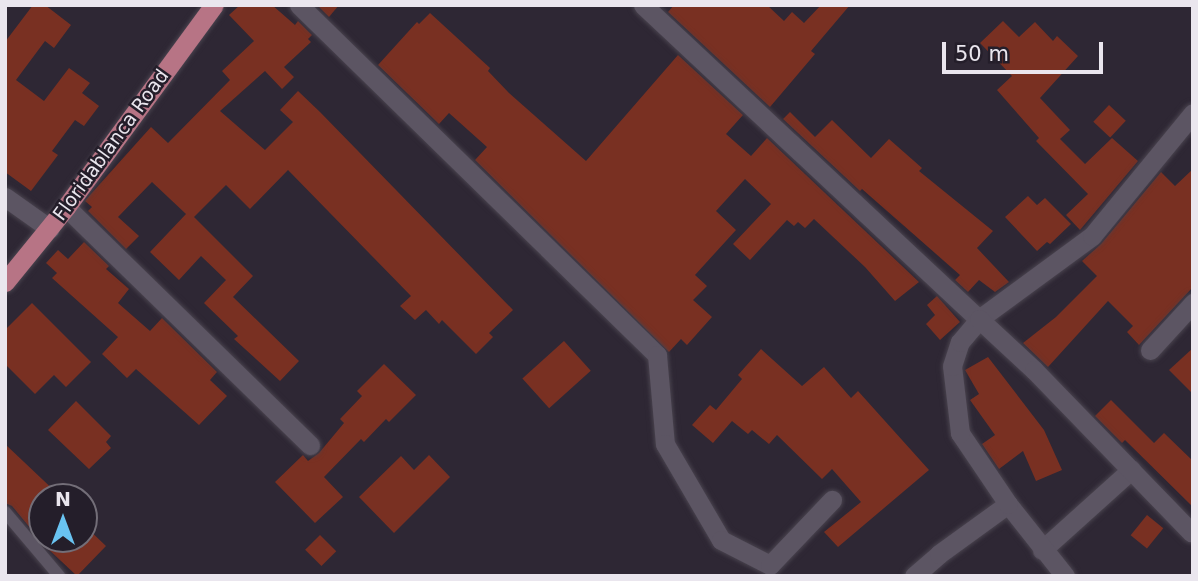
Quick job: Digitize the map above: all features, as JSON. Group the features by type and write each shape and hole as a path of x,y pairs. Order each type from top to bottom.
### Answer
{"main road":[{"name":"Floridablanca Road","path":"5,282 50,229 214,5"}],"street":[{"path":"299,5 657,355 665,444 722,540 771,565 832,500"},
{"path":"643,5 1034,370 1191,532"},
{"path":"1065,576 1007,505 960,433 951,366 960,342 979,319 1092,236 1191,119"},
{"path":"5,197 50,229"},
{"path":"66,207 310,445"},
{"path":"1150,350 1193,303"},
{"path":"1042,550 1131,471"},
{"path":"914,576 1007,505"}],"lane":[{"path":"5,512 59,576"}],"building":[{"path":"33,5 45,5 71,25 54,48 45,41 16,80 44,101 69,68 90,83 82,93 99,106 84,126 75,120 52,151 58,155 31,191 5,172 5,42"},
{"path":"240,5 272,5 295,25 298,21 312,35 308,39 311,42 284,67 294,77 282,89 265,71 220,111 265,150 293,122 280,110 298,91 513,310 489,333 493,337 476,354 442,320 439,324 426,310 415,320 400,306 411,296 288,170 250,209 226,185 194,217 253,276 233,297 299,361 280,381 234,339 238,336 204,303 226,280 201,256 179,280 150,252 186,214 152,182 118,217 139,236 126,249 88,211 92,207 85,201 151,127 168,143 230,80 222,71 254,41 229,15"},
{"path":"317,5 339,5 329,17"},
{"path":"674,5 767,5 784,21 792,12 804,23 821,5 850,5 811,51 815,54 770,107 668,12"},
{"path":"430,13 490,68 488,71 509,93 586,161 678,55 743,115 726,134 751,156 767,138 919,282 895,301 865,267 814,219 805,228 798,222 794,226 787,220 750,260 733,244 771,204 745,179 716,211 736,230 695,275 707,286 693,300 712,317 687,345 681,339 669,352 475,160 487,147 449,113 439,124 378,65 417,22 419,24"},
{"path":"1003,21 1019,37 1035,22 1053,41 1057,36 1078,56 1040,98 1070,130 1060,139 1085,164 1112,138 1138,161 1080,230 1066,215 1088,194 1036,141 1039,138 997,90 1012,76 980,43"},
{"path":"1109,105 1126,121 1110,138 1093,122"},
{"path":"790,112 815,137 832,120 871,158 889,139 922,168 919,171 993,231 977,248 1009,282 995,292 979,280 968,292 955,280 960,275 862,189 860,191 783,119"},
{"path":"1193,169 1193,287 1139,345 1127,332 1133,326 1108,301 1048,367 1023,343 1056,317 1097,276 1082,261 1101,244 1161,172 1175,186"},
{"path":"1028,196 1037,205 1045,198 1071,224 1050,244 1047,242 1037,251 1005,217"},
{"path":"84,242 109,266 106,269 129,289 118,303 150,331 162,318 217,372 210,380 227,396 199,425 136,369 127,378 102,354 118,337 52,278 57,273 46,263 58,250 68,259"},
{"path":"937,296 960,322 940,340 926,324 935,315 927,305"},
{"path":"32,303 91,362 66,387 54,375 35,394 5,364 5,330"},
{"path":"564,341 591,371 549,408 522,378"},
{"path":"1193,348 1193,394 1169,370"},
{"path":"761,349 802,386 824,367 851,398 858,391 929,470 838,547 824,532 861,502 832,469 822,479 777,435 769,444 752,430 748,434 732,421 713,443 692,425 710,405 716,410 742,379 738,375"},
{"path":"988,357 1044,430 1062,470 1036,481 1023,451 999,469 982,444 995,435 970,400 979,394 965,370"},
{"path":"384,364 416,395 389,422 386,419 364,442 361,439 324,477 343,497 315,523 275,482 303,455 308,461 319,453 344,423 340,419 362,396 357,391"},
{"path":"1111,400 1154,443 1164,433 1193,461 1193,507 1125,440 1122,443 1095,416"},
{"path":"76,401 111,436 106,442 111,448 89,469 48,430"},
{"path":"5,444 46,483 28,483 28,525 12,506 5,503"},
{"path":"429,455 450,477 394,533 359,497 401,456 414,470"},
{"path":"1147,515 1163,528 1147,548 1131,535"},
{"path":"320,535 336,551 321,566 305,550"},
{"path":"98,538 106,546 77,576 52,553 98,553"}]}
